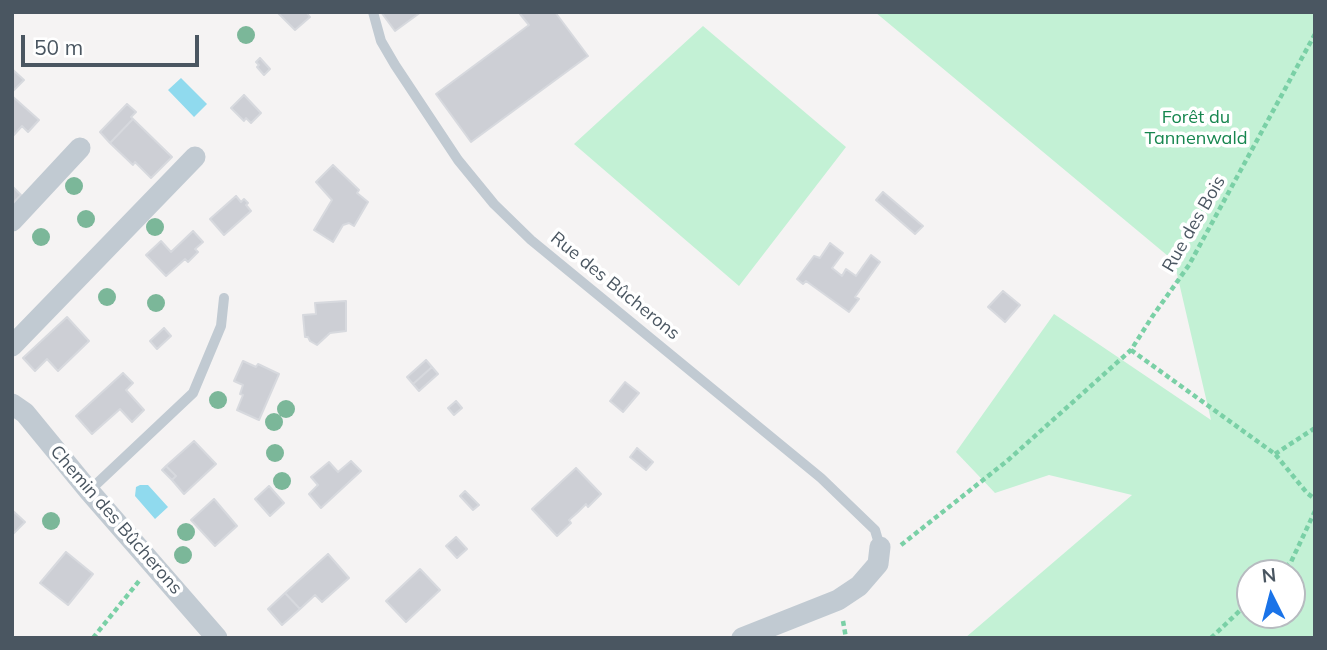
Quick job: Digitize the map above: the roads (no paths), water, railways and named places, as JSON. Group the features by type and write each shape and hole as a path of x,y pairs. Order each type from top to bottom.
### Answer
{"street":[{"path":"12,221 80,148"},
{"path":"12,346 195,157"},
{"name":"Chemin des Bûcherons","path":"12,404 25,413 217,638"},
{"path":"742,638 838,600 859,586 878,564 880,547"}],"lane":[{"name":"Rue des Bûcherons","path":"373,12 381,41 395,65 458,160 494,204 531,240 821,478 875,530 880,547"},
{"path":"89,491 193,393 221,326 224,298"}],"water":[{"path":"181,78 207,104 194,117 168,90"},
{"path":"148,485 168,507 155,519 135,496 136,487"}],"park label":[{"name":"Forêt du Tannenwald","path":"1196,128"}]}
